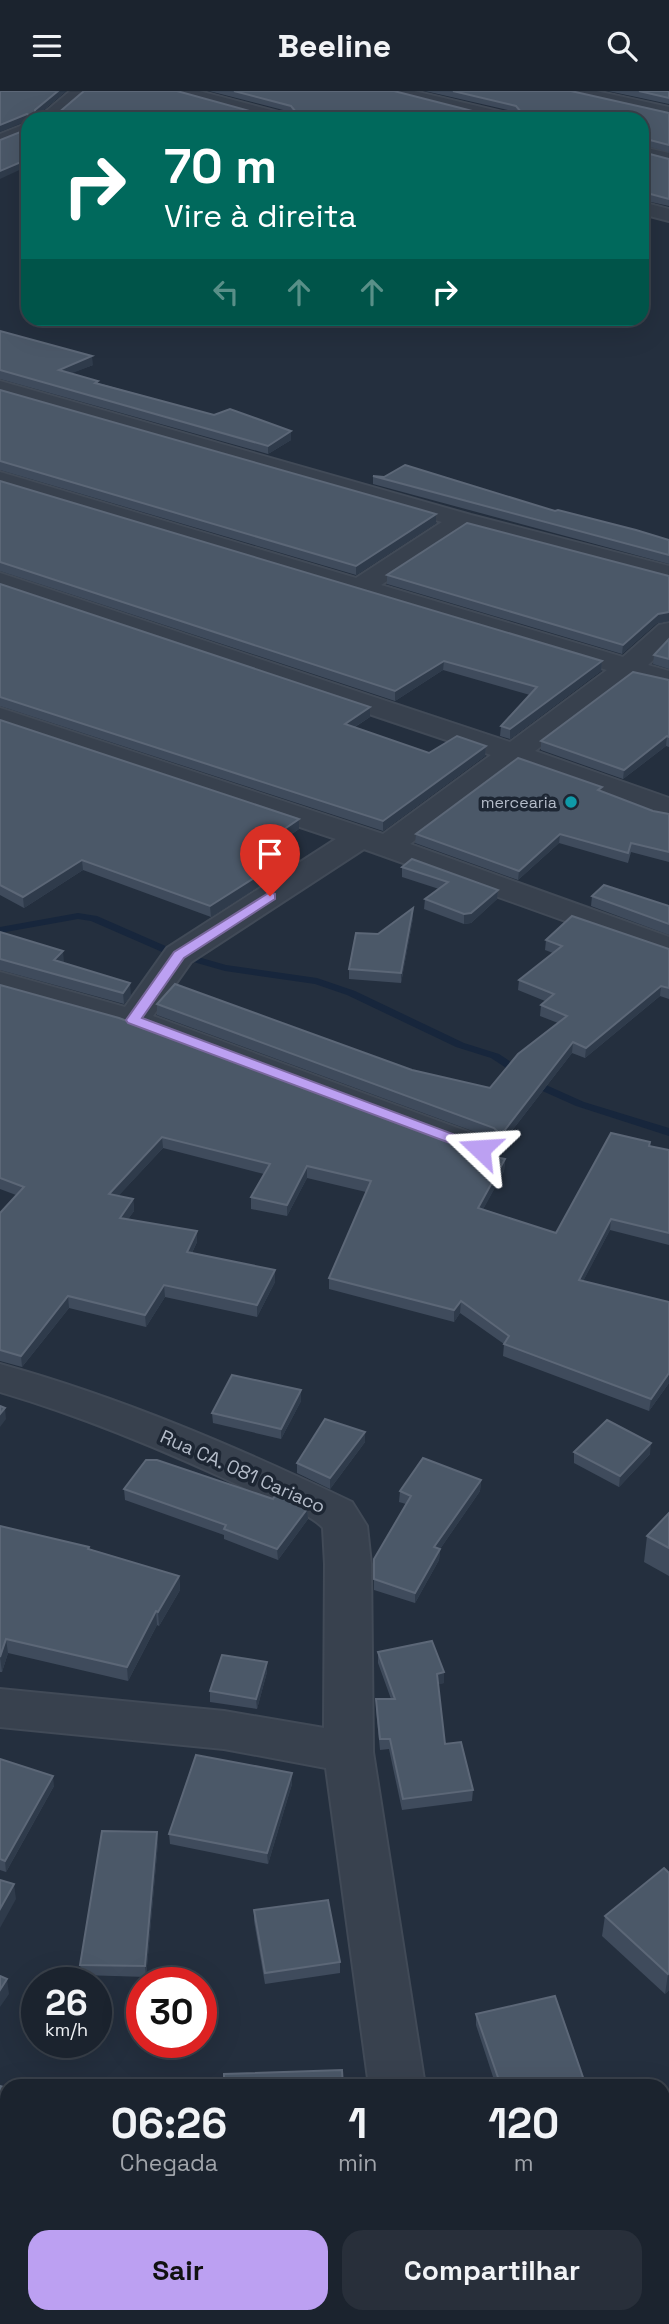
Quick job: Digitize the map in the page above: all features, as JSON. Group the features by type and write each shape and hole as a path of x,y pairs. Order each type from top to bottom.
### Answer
{"street":[{"path":"54,112 80,91"},
{"path":"180,91 258,112"},
{"path":"394,91 480,112"},
{"path":"573,91 669,112"},
{"path":"0,140 21,131"},
{"path":"649,154 669,158"},
{"path":"649,210 669,215"},
{"path":"0,388 462,520 669,574"},
{"path":"0,479 154,528 669,680"},
{"path":"360,587 462,520"},
{"path":"0,581 401,713 669,809"},
{"path":"133,1020 179,955 374,842 513,755 628,668 669,631"},
{"path":"0,717 374,842 669,948"},
{"path":"0,982 133,1020 480,1149"},
{"name":"Rua CA. 081 Cariaco","path":"0,1378 53,1392 213,1453 336,1513 345,1526 348,1564 348,1752 396,2079"},
{"path":"0,1708 224,1730 348,1752"}],"building":[{"path":"0,91 58,91 35,112 21,112 21,116 0,125"},
{"path":"84,91 177,91 253,112 59,112"},
{"path":"234,91 394,91 476,112 296,112 291,106"},
{"path":"453,91 571,91 669,113 669,145 649,140 649,112 521,112 516,106"},
{"path":"639,91 669,91 669,98"},
{"path":"21,132 21,162 0,171 0,140"},
{"path":"649,154 669,159 669,199 649,194"},
{"path":"0,331 92,356 59,370 98,381 95,383 214,415 230,409 291,431 268,446 0,370"},
{"path":"0,390 436,514 356,566 0,461"},
{"path":"405,465 555,511 669,540 669,555 373,476 384,477"},
{"path":"0,481 602,661 510,729 501,726 537,687 444,661 395,691 0,562"},
{"path":"467,523 669,576 669,612 658,614 623,645 387,575"},
{"path":"0,584 370,707 345,724 429,753 457,736 486,746 383,821 0,697"},
{"path":"669,639 669,659 654,655"},
{"path":"633,672 669,680 669,737 624,770 541,741"},
{"path":"0,720 299,819 255,849 284,859 210,906 82,860 23,897 0,885"},
{"path":"518,758 602,787 598,790 653,811 669,814 669,852 631,843 628,853 560,834 519,871 416,834"},
{"path":"412,859 498,890 471,913 464,914 425,899 448,882 402,867"},
{"path":"604,885 669,906 669,924 592,896"},
{"path":"413,908 401,973 349,969 356,933 378,934"},
{"path":"572,916 669,949 669,988 661,986 586,1048 573,1042 501,1135 494,1128 157,1004 175,984 412,1070 490,1088 518,1054 567,1016 541,1005 554,994 519,980 562,946 546,940"},
{"path":"0,932 63,951 54,960 130,983 123,993 0,959"},
{"path":"0,985 119,1018 467,1148 480,1151 489,1149 485,1155 505,1159 478,1208 556,1233 611,1133 650,1142 649,1146 669,1150 669,1233 611,1219 579,1280 669,1302 669,1373 651,1399 504,1344 509,1336 461,1301 454,1310 329,1278 371,1181 307,1166 287,1205 251,1197 270,1164 162,1137 109,1194 133,1199 120,1218 197,1231 187,1252 275,1270 257,1305 164,1285 145,1315 68,1296 21,1356 0,1350 0,1213 24,1187 0,1178"},
{"path":"232,1375 301,1390 281,1429 212,1413"},
{"path":"325,1419 365,1432 330,1478 297,1463"},
{"path":"607,1420 651,1443 620,1476 574,1452"},
{"path":"423,1458 481,1480 434,1547 440,1549 415,1593 374,1579 374,1559 411,1496 400,1491"},
{"path":"146,1460 157,1460 273,1499 276,1494 307,1509 277,1549 224,1529 226,1525 124,1489"},
{"path":"669,1513 669,1548 647,1536"},
{"path":"0,1526 89,1547 88,1549 179,1576 158,1612 156,1611 127,1667 6,1639 0,1657"},
{"path":"432,1641 444,1672 437,1674 445,1744 461,1742 473,1790 403,1799 390,1739 380,1739 376,1699 395,1699 378,1652"},
{"path":"222,1655 267,1662 256,1699 210,1691"},
{"path":"196,1755 292,1773 267,1853 169,1834"},
{"path":"0,1759 53,1776 5,1861 0,1859"},
{"path":"102,1831 157,1832 145,1966 80,1965"},
{"path":"664,1868 669,1873 668,1974 605,1916"},
{"path":"0,1880 14,1884 0,1909"},
{"path":"328,1900 340,1962 265,1973 254,1910"},
{"path":"0,1976 7,1979 0,1990"},
{"path":"555,1996 584,2079 499,2079 476,2014"},
{"path":"342,2070 343,2079 224,2079 224,2074"}],"waterway":[{"path":"0,930 78,916 93,918 173,953 225,968 317,981 351,993 460,1045 495,1056 542,1087 580,1104 669,1132"}],"place":[{"name":"mercearia","path":"571,802"}],"route":[{"path":"270,896 179,955 133,1020 480,1149"}]}
